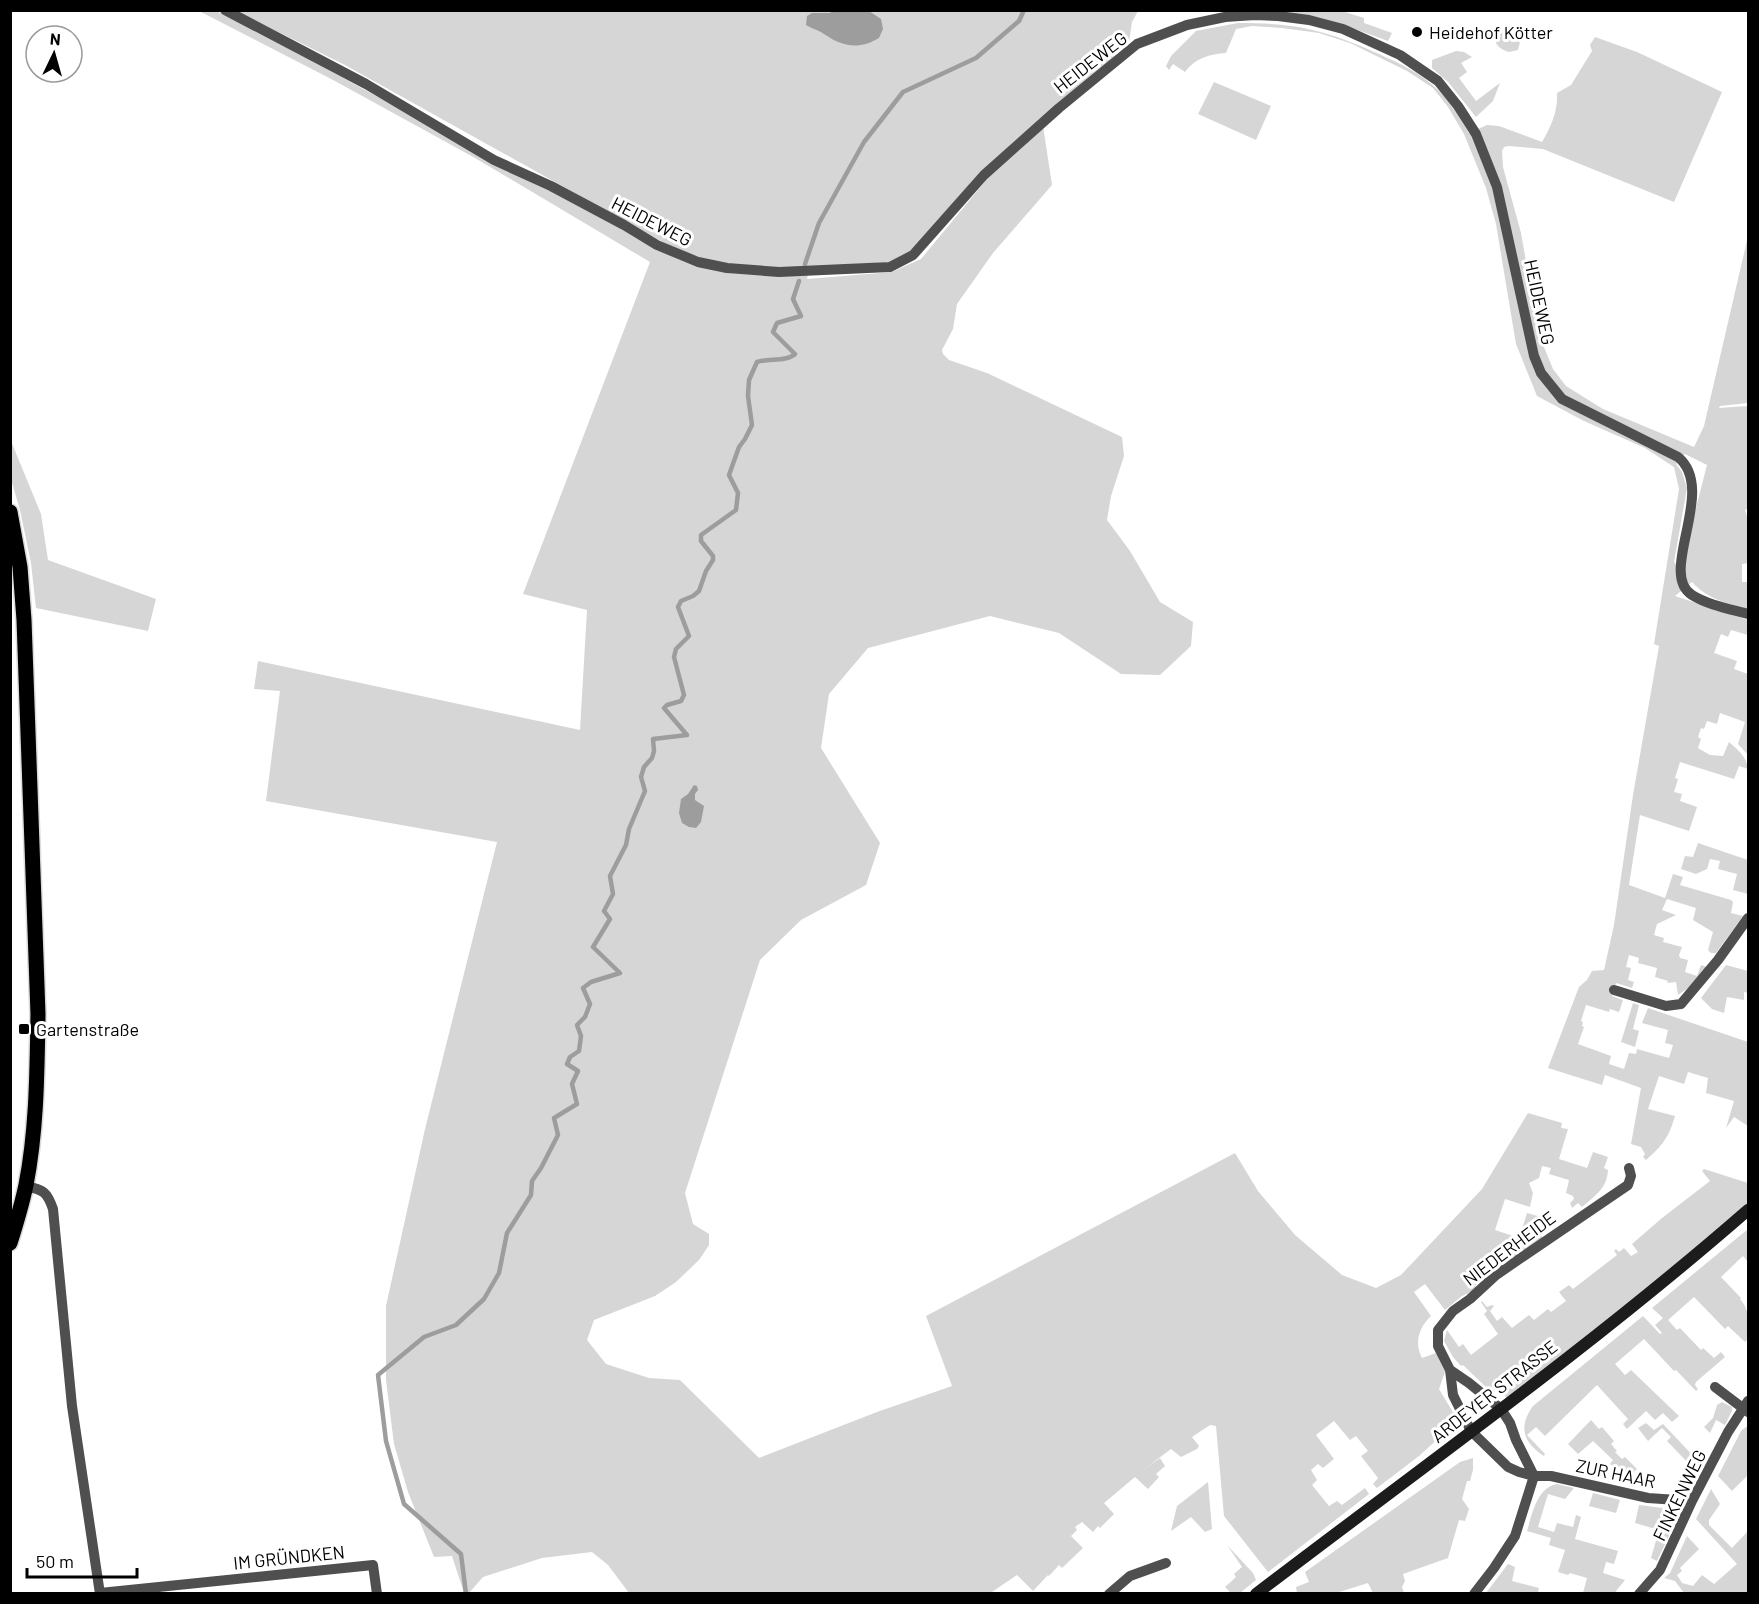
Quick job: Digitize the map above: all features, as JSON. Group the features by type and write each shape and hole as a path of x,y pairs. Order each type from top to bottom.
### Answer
{"main road":[{"path":"10,512 20,567 24,620 38,1014 36,1105 26,1186 10,1243"},
{"name":"ARDEYER STRASSE","path":"1256,1593 1501,1409 1669,1277 1749,1210"}],"street":[{"name":"HEIDEWEG","path":"225,10 366,84 494,160 551,186 624,225 657,246 698,262 726,268 779,272 890,267 913,255 984,175 1059,108 1137,44 1187,25 1235,16 1278,16 1309,20 1343,29 1400,55 1438,81 1458,106 1476,134 1497,187 1529,338 1541,373 1562,399 1684,462 1691,476 1693,495 1680,570 1684,587 1691,594 1700,598 1749,614"},
{"path":"1614,990 1666,1006 1681,1004 1749,918"},
{"name":"NIEDERHEIDE","path":"1471,1431 1453,1395 1450,1370 1438,1346 1438,1330 1444,1320 1496,1275 1628,1185 1631,1176 1629,1168"},
{"path":"26,1186 42,1190 49,1197 53,1209 72,1406 100,1593"},
{"path":"1450,1370 1501,1409 1510,1423 1534,1476 1519,1527 1512,1541 1474,1593"},
{"name":"FINKENWEG","path":"1639,1593 1660,1570 1728,1432 1747,1407 1715,1387"},
{"name":"ZUR HAAR","path":"1471,1431 1508,1467 1534,1476 1551,1476 1648,1498 1692,1501"},
{"path":"1109,1593 1130,1576 1166,1563"},
{"name":"IM GRÜNDKEN","path":"100,1593 373,1565 377,1593"}],"shaded area":[{"path":"199,11 216,11 264,35 670,256 723,272 761,274 700,258 668,245 345,65 236,11 1138,11 1132,22 1129,42 910,251 889,262 810,267 807,279 892,272 921,259 988,178 1043,126 1052,185 993,253 957,304 953,329 942,350 943,354 949,360 987,373 1122,437 1124,456 1111,496 1107,520 1130,551 1160,602 1193,622 1191,646 1160,675 1121,674 1059,633 990,616 868,648 829,694 821,748 880,843 866,885 801,920 760,960 685,1193 693,1224 709,1234 709,1245 699,1260 676,1282 655,1296 594,1320 587,1340 606,1364 649,1378 680,1380 759,1458 877,1412 952,1386 926,1316 1235,1153 1258,1191 1295,1235 1342,1275 1376,1288 1401,1275 1482,1189 1528,1113 1562,1123 1561,1128 1568,1129 1559,1159 1587,1168 1593,1152 1608,1157 1604,1168 1608,1170 1607,1176 1600,1191 1582,1207 1578,1203 1572,1208 1570,1203 1574,1199 1573,1196 1566,1193 1569,1180 1549,1174 1551,1168 1542,1166 1539,1178 1529,1183 1533,1193 1530,1207 1505,1199 1495,1230 1519,1238 1527,1213 1545,1218 1540,1219 1536,1224 1543,1230 1539,1233 1544,1239 1509,1266 1504,1261 1488,1272 1475,1286 1477,1289 1462,1296 1445,1310 1425,1284 1414,1292 1431,1316 1423,1325 1418,1347 1422,1358 1436,1353 1445,1372 1439,1389 1454,1414 1452,1426 1419,1456 1377,1488 1373,1484 1378,1478 1361,1456 1368,1451 1356,1436 1350,1440 1334,1421 1316,1435 1334,1459 1323,1468 1318,1464 1311,1470 1317,1480 1312,1485 1329,1506 1337,1501 1342,1505 1365,1488 1369,1494 1268,1572 1224,1516 1216,1426 1210,1425 1192,1437 1199,1446 1197,1449 1181,1457 1171,1449 1143,1470 1160,1458 1165,1466 1156,1474 1159,1477 1148,1489 1135,1477 1104,1503 1114,1514 1100,1528 1098,1526 1093,1532 1082,1522 1075,1527 1077,1530 1071,1536 1083,1548 1062,1568 1059,1565 1033,1591 1017,1575 989,1594 629,1593 608,1565 592,1552 542,1558 483,1577 469,1593 464,1593 452,1556 434,1557 408,1492 394,1444 386,1380 386,1306 425,1129 497,842 266,801 280,691 254,689 258,661 580,730 587,610 523,594 650,262 475,158 335,81"},
{"path":"869,11 881,19 883,29 879,38 865,44 844,44 806,25 807,16 812,13"},
{"path":"1275,11 1342,11 1364,18 1364,23 1392,33 1388,41 1333,23"},
{"path":"1238,23 1278,24 1311,30 1344,39 1388,58 1423,78 1446,98 1469,133 1487,125 1499,126 1542,142 1553,119 1557,93 1571,85 1592,51 1590,45 1595,37 1637,52 1722,92 1674,202 1543,149 1509,146 1504,147 1502,151 1503,167 1521,233 1539,335 1553,369 1566,386 1603,409 1694,447 1704,426 1748,236 1748,403 1720,406 1719,408 1748,406 1748,508 1745,510 1748,519 1748,563 1742,564 1742,582 1748,582 1748,610 1704,593 1692,582 1675,596 1748,620 1748,635 1731,630 1728,637 1721,634 1714,653 1737,661 1734,669 1748,674 1748,755 1738,744 1745,722 1720,713 1717,724 1707,721 1704,729 1701,728 1698,748 1710,755 1723,756 1729,742 1744,757 1748,769 1739,766 1734,779 1680,762 1674,792 1682,794 1680,801 1697,807 1689,831 1640,815 1629,885 1665,898 1673,874 1683,877 1680,885 1731,900 1733,902 1731,913 1743,916 1716,953 1711,953 1708,950 1713,932 1693,920 1696,908 1667,899 1662,910 1676,915 1657,924 1654,935 1664,938 1663,942 1682,947 1680,958 1688,960 1685,972 1697,976 1701,965 1707,967 1688,988 1678,995 1676,982 1667,983 1668,981 1655,977 1657,968 1638,963 1639,958 1629,955 1626,967 1631,968 1628,980 1634,982 1632,988 1616,983 1612,996 1623,1000 1619,1012 1610,1009 1609,1012 1586,1005 1581,1021 1584,1027 1578,1044 1611,1056 1609,1064 1624,1069 1629,1053 1636,1054 1637,1049 1669,1058 1673,1045 1665,1043 1668,1030 1642,1023 1648,1008 1748,1042 1748,1126 1734,1117 1726,1128 1734,1101 1706,1093 1708,1078 1688,1072 1684,1084 1659,1076 1648,1109 1675,1116 1665,1140 1646,1160 1641,1147 1631,1144 1641,1088 1605,1075 1602,1085 1548,1068 1579,987 1592,971 1604,970 1614,925 1633,795 1659,646 1654,644 1679,489 1674,467 1645,448 1584,421 1537,396 1516,344 1496,224 1486,188 1464,134 1448,107 1433,88 1407,71 1350,43 1319,33 1282,28 1252,26 1236,29 1226,53 1203,58 1193,63 1185,72 1173,64 1169,70 1166,66 1171,56 1196,31","holes":["1685,454 1707,465 1680,570 1674,562 1687,488 1682,472 1676,464"]},
{"path":"1495,28 1520,42 1518,50 1509,52 1498,46 1494,36"},
{"path":"1456,51 1464,52 1472,57 1461,63 1467,72 1459,78 1476,101 1500,83 1493,101 1476,117 1448,82 1432,68 1432,60"},
{"path":"1214,82 1271,106 1256,140 1198,114"},
{"path":"11,441 41,514 48,560 156,599 148,631 36,608 31,563 11,479"},
{"path":"694,785 698,790 695,800 704,806 701,822 696,828 682,823 679,813 681,799"},
{"path":"1698,843 1748,860 1748,894 1733,890 1737,874 1718,869 1720,861 1710,859 1707,869 1696,874 1681,869 1685,856 1693,857"},
{"path":"1726,965 1748,971 1748,993 1744,992 1744,1000 1727,997 1724,1013 1712,1009 1701,998"},
{"path":"1633,1003 1639,1005 1633,1029 1639,1031 1635,1047 1621,1042"},
{"path":"1704,1169 1748,1183 1748,1210 1510,1402 1500,1390 1486,1387 1453,1357 1444,1341 1447,1330 1459,1347 1463,1344 1471,1355 1498,1334 1484,1314 1487,1311 1482,1301 1487,1307 1494,1306 1490,1311 1497,1321 1502,1317 1512,1328 1529,1315 1534,1320 1548,1309 1551,1312 1566,1301 1559,1292 1569,1285 1573,1289 1617,1255 1614,1251 1616,1249 1619,1252 1624,1248 1631,1256 1638,1252 1632,1244 1710,1181 1702,1171"},
{"path":"1748,1229 1748,1262 1743,1256 1721,1277 1741,1298 1746,1308 1749,1323 1748,1339 1745,1342 1728,1326 1725,1329 1694,1297 1668,1320 1677,1330 1680,1328 1701,1350 1703,1348 1714,1358 1721,1352 1725,1357 1696,1382 1698,1389 1696,1391 1644,1339 1615,1364 1625,1375 1631,1370 1679,1416 1672,1422 1663,1413 1655,1420 1646,1411 1627,1429 1623,1424 1628,1419 1597,1385 1545,1436 1536,1427 1527,1435 1545,1454 1544,1456 1537,1451 1527,1440 1524,1427 1533,1406 1643,1316 1660,1334 1662,1333 1655,1325 1663,1318 1652,1308"},
{"path":"1722,1402 1732,1407 1732,1411 1725,1425 1716,1420 1710,1433 1704,1427 1713,1418 1717,1405"},
{"path":"1591,1420 1599,1429 1602,1427 1614,1441 1611,1444 1617,1451 1615,1452 1622,1459 1625,1457 1637,1469 1630,1475 1639,1485 1610,1478 1618,1471 1610,1464 1613,1460 1593,1441 1578,1454 1568,1444"},
{"path":"1646,1423 1654,1430 1663,1424 1698,1461 1692,1467 1667,1441 1671,1437 1662,1428 1648,1441 1638,1428"},
{"path":"1748,1427 1748,1475 1732,1491 1718,1476 1741,1431"},
{"path":"1473,1458 1473,1470 1462,1499 1469,1509 1465,1521 1459,1520 1448,1558 1403,1574 1404,1593 1373,1593 1368,1583 1336,1593 1297,1593 1296,1587 1309,1582 1305,1572 1460,1462"},
{"path":"1208,1482 1212,1529 1205,1532 1191,1517 1171,1531 1177,1506"},
{"path":"1557,1484 1574,1488 1565,1499 1548,1494 1538,1527 1554,1532 1557,1523 1573,1527 1576,1515 1581,1517 1575,1539 1618,1551 1614,1564 1606,1562 1603,1573 1625,1580 1616,1591 1617,1593 1583,1593 1587,1578 1558,1572 1565,1550 1549,1545 1551,1538 1527,1531 1540,1496 1550,1486"},
{"path":"1711,1489 1720,1504 1709,1520 1709,1525 1732,1548 1748,1531 1748,1593 1684,1593 1675,1581 1664,1578 1670,1573 1687,1536 1699,1549 1680,1568 1682,1571 1677,1575 1682,1583 1693,1586 1702,1575 1714,1584 1737,1564 1696,1519"},
{"path":"1593,1493 1620,1500 1616,1513 1589,1506"},
{"path":"1639,1505 1671,1509 1676,1514 1676,1521 1657,1561 1651,1558 1659,1530 1635,1523"},
{"path":"1227,1545 1253,1573 1256,1580 1240,1593 1231,1593 1225,1587 1236,1577 1234,1574 1242,1567"},
{"path":"1508,1564 1515,1567 1512,1581 1539,1588 1538,1592 1542,1593 1486,1593"}],"waterway":[{"path":"805,264 819,223 864,142 903,92 976,58 1019,21 1024,10"},
{"path":"466,1594 461,1554 404,1504 386,1441 378,1375 424,1337 456,1325 484,1299 499,1273 507,1233 531,1195 532,1181 558,1135 554,1118 577,1104 572,1084 578,1071 567,1064 570,1057 579,1051 581,1036 577,1025 585,1017 590,1004 583,988 591,982 620,973 593,947 610,919 604,911 613,894 610,876 626,845 629,829 645,791 641,777 644,767 652,758 653,739 687,735 664,708 681,701 684,695 674,657 676,649 689,636 678,607 681,601 699,591 706,571 713,560 713,556 701,541 701,535 736,510 738,493 729,475 739,447 752,425 748,396 749,380 757,362 787,358 795,354 773,332 777,323 801,316 793,299 799,281"}],"place":[{"name":"Heidehof Kötter","path":"1417,32"},
{"name":"Gartenstraße","path":"24,1029"}]}
